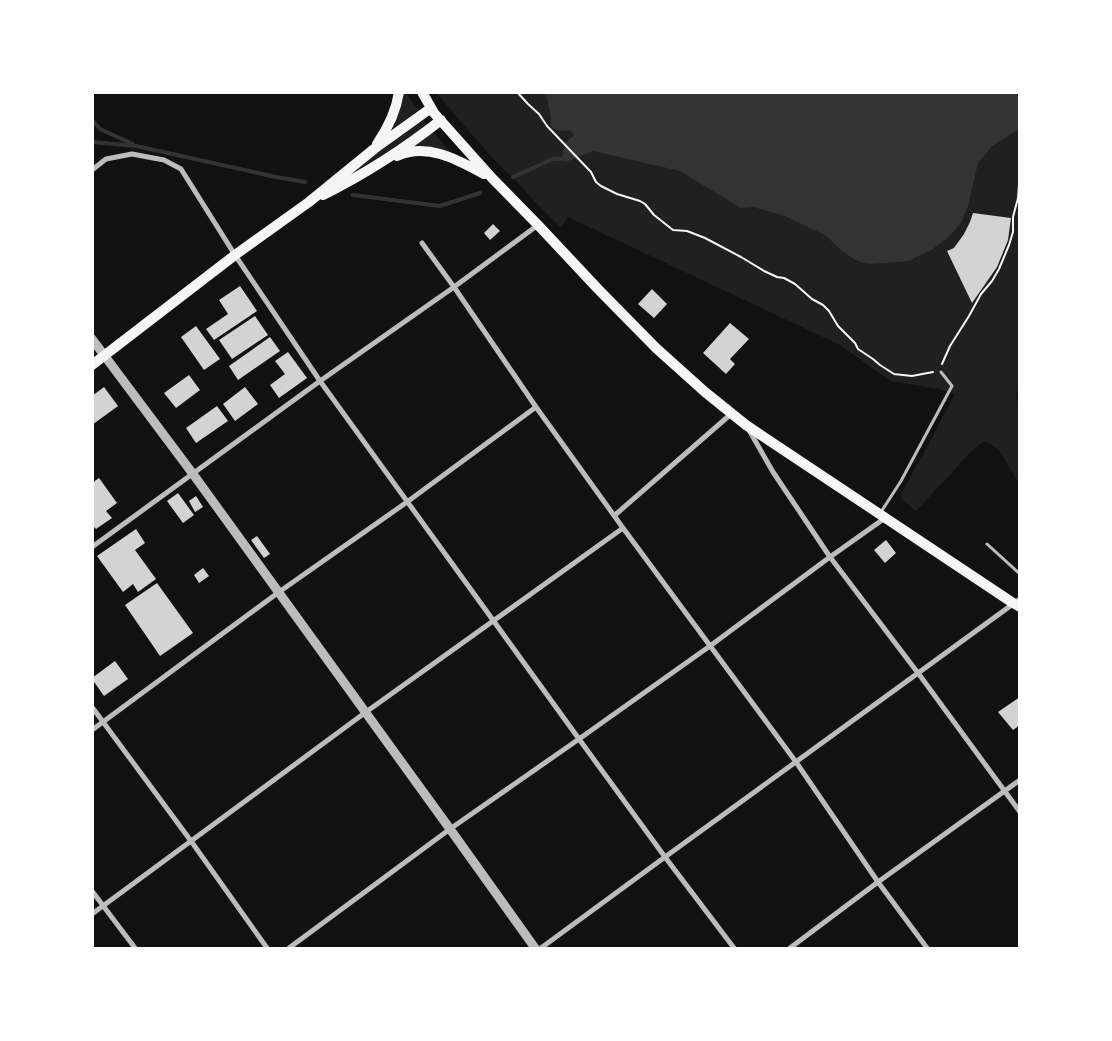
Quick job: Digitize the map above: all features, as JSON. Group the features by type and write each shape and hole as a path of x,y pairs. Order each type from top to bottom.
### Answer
{"main road":[{"path":"374,149 394,114 398,92"},
{"path":"422,92 431,108 492,178 598,289 656,348 732,414 882,516 1017,603"},
{"path":"92,364 235,255 309,202 374,149 431,108"},
{"path":"374,168 441,120"},
{"path":"309,202 406,152 424,151 440,154 463,162 492,178"}],"street":[{"path":"92,170 106,159 132,154 164,160 181,169 235,255 320,380 665,857 734,948"},
{"path":"92,547 320,380 454,287 538,225"},
{"path":"422,243 536,407 796,762 878,882 927,948"},
{"path":"92,339 279,592 535,948"},
{"path":"92,730 279,592 407,502 536,407"},
{"path":"615,515 732,414"},
{"path":"746,425 773,472 830,557 1020,812"},
{"path":"289,948 450,829 710,646 882,516"},
{"path":"92,914 366,712 623,528"},
{"path":"541,948 917,672 1017,603"},
{"path":"92,707 267,948"},
{"path":"790,948 1020,780"},
{"path":"92,890 135,948"}],"lane":[{"path":"882,516 952,386 941,372"},
{"path":"987,544 1020,574"}],"path":[{"path":"517,92 582,161 596,182 601,186 645,204 654,215 673,230 687,231 705,238 741,256 764,271 795,284 829,311 838,326 858,349 897,375 912,376 941,372 942,362 950,346 981,294 999,269 1010,244 1013,217 1018,198 1020,171"}],"shaded area":[{"path":"402,93 406,93 418,110 390,133"},
{"path":"437,93 1019,93 1020,384 1016,395 1020,407 1019,483 998,449 984,441 970,453 916,511 901,499 902,492 955,394 939,389 891,381 840,345 568,217 561,228 513,177 499,165"},
{"path":"543,93 1019,93 1019,131 1014,132 992,146 978,163 968,206 962,221 946,239 930,251 910,261 871,264 852,258 825,235 785,216 753,207 741,208 680,171 593,151 566,162 562,158 565,143 574,135 570,130 562,131 551,126 547,98"},
{"path":"424,120 427,125 408,139 358,169 357,167 405,131"},
{"path":"433,132 451,153 437,148 413,146"}],"building":[{"path":"973,213 1011,218 1008,240 997,267 972,303 947,251 954,248 964,234"},
{"path":"493,224 500,231 490,240 484,233"},
{"path":"240,286 257,311 214,340 206,329 228,314 219,300"},
{"path":"652,289 667,304 654,318 638,304"},
{"path":"255,316 268,335 232,359 219,340"},
{"path":"730,323 749,339 730,359 735,364 726,374 703,353"},
{"path":"196,326 220,359 204,370 181,337"},
{"path":"270,337 280,351 238,380 229,366"},
{"path":"288,352 307,378 279,398 270,385 285,374 275,361"},
{"path":"189,375 200,390 176,408 164,393"},
{"path":"104,387 118,406 92,425 92,396"},
{"path":"245,387 258,404 235,421 223,404"},
{"path":"217,406 228,421 196,443 186,428"},
{"path":"99,478 117,503 106,511 112,518 96,529 92,525 92,483"},
{"path":"178,493 194,515 183,523 167,501"},
{"path":"196,496 203,507 195,512 189,501"},
{"path":"136,529 145,543 135,550 156,579 138,592 133,584 123,592 97,556"},
{"path":"257,536 270,554 264,558 251,540"},
{"path":"886,540 896,553 885,563 874,550"},
{"path":"203,568 209,576 199,583 194,575"},
{"path":"157,583 193,633 160,656 125,605"},
{"path":"115,661 128,679 104,696 92,678"},
{"path":"1020,697 1020,725 1013,730 998,712"}],"waterway":[{"path":"92,120 100,129 133,144"},
{"path":"92,142 136,146 305,182"},
{"path":"513,177 553,159 563,159"},
{"path":"353,195 440,206 480,193"}]}
